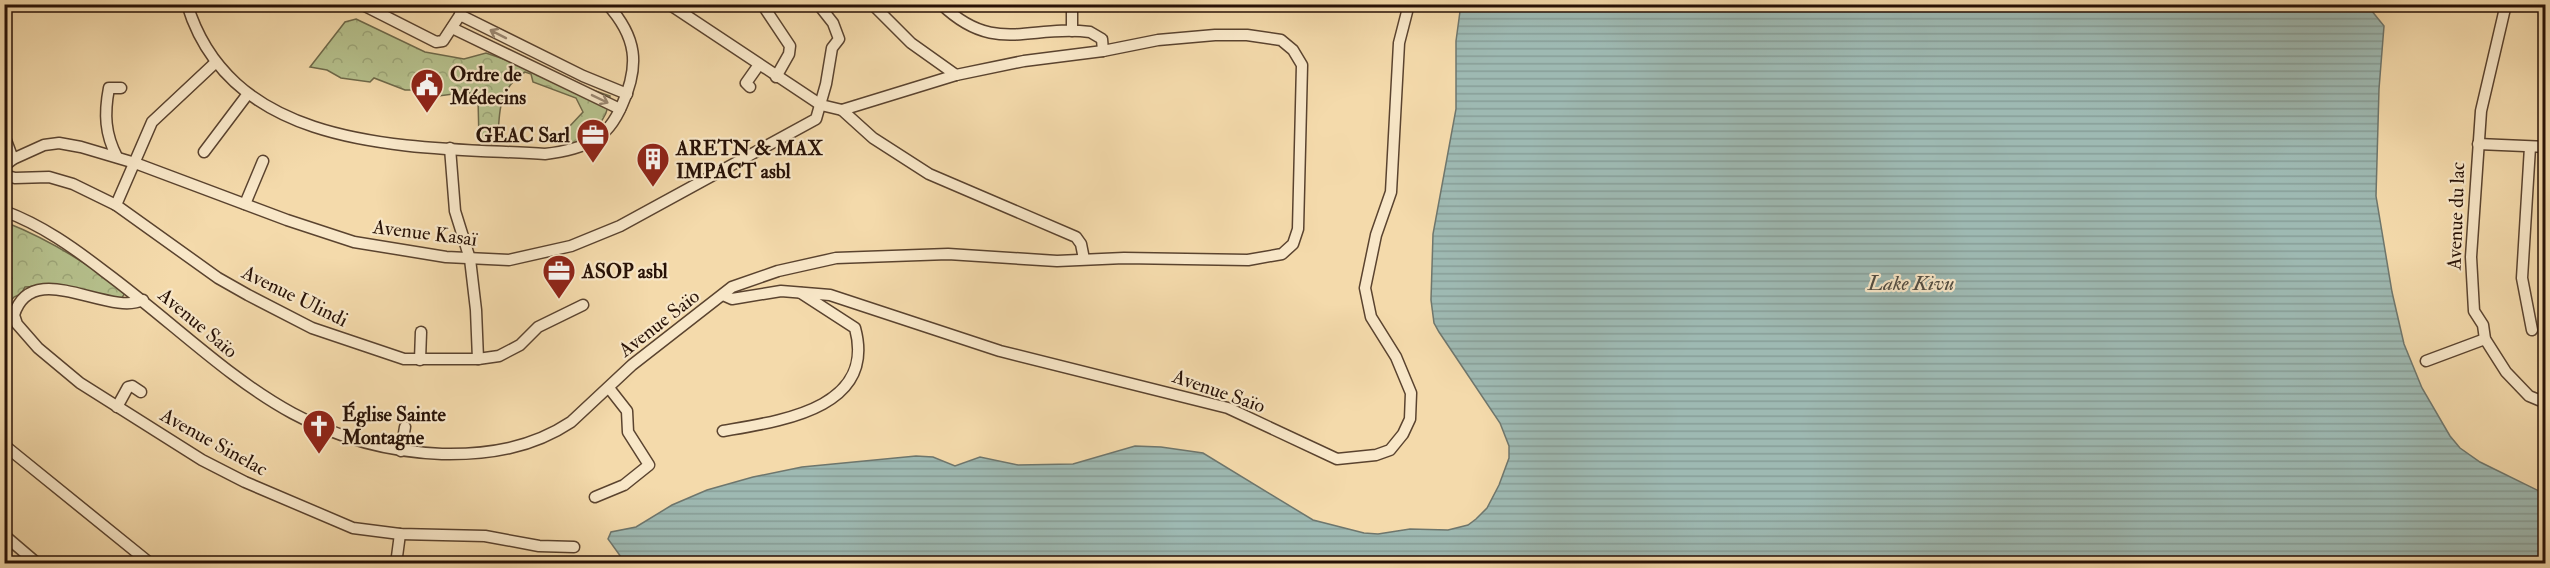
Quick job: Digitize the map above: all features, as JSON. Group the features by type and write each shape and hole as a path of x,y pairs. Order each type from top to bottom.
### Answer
{"street":[{"path":"187,4 215,63 247,95 274,110 314,126 362,140 546,154 563,152 596,140 608,130 632,82 633,48 623,21 607,4"},
{"path":"361,4 430,41 443,41 461,10 578,88 620,109"},
{"path":"669,4 758,66 821,105 842,110 873,138 929,174 1076,237 1081,244 1084,259"},
{"path":"762,4 790,46 789,54 776,76"},
{"path":"818,4 833,23 839,39 832,48 821,105"},
{"path":"872,4 911,43 956,75"},
{"path":"941,4 977,31 1018,35 1072,32 1097,35 1102,39 1103,51"},
{"path":"1072,4 1072,32"},
{"name":"Avenue Saïo","path":"4,211 29,221 72,247 143,300 223,369 267,400 351,439 400,451 473,453 516,448 556,432 649,351 723,295 732,299 781,291 830,295 1000,351 1169,392 1253,418 1337,459 1376,455 1390,450 1403,434 1410,419 1411,393 1407,377 1371,317 1365,288 1376,235 1391,192 1399,44 1409,4"},
{"name":"Avenue du lac","path":"2506,4 2486,80 2478,144 2471,267 2474,311 2483,325 2485,339 2506,372 2529,396 2546,403"},
{"path":"452,28 627,94"},
{"path":"723,295 732,287 767,274 836,258 948,255 1057,261 1266,258 1282,254 1293,244 1298,229 1302,66 1293,50 1281,40 1248,35 1215,35 1158,40 1103,51 1024,61 956,75 842,110"},
{"path":"116,205 152,122 215,63"},
{"path":"750,87 746,83 758,66"},
{"path":"578,88 583,76"},
{"path":"117,158 108,140 105,126 109,88 122,88"},
{"path":"204,152 247,95"},
{"name":"Avenue Kasaï","path":"9,162 44,145 59,143 135,163 354,242 470,259 509,260 571,246 620,226 807,125 816,119 821,105"},
{"path":"4,135 9,162"},
{"path":"2478,144 2546,147"},
{"path":"2530,147 2522,278 2532,330"},
{"path":"450,148 455,211 470,259 476,310 478,359"},
{"path":"245,204 262,161"},
{"name":"Avenue Ulindi","path":"4,175 59,179 116,205 218,278 312,328 404,359 478,359 509,353 538,327 583,305"},
{"name":"Avenue Sinelac","path":"143,300 125,305 73,291 36,292 25,297 14,315 17,324 60,368 117,407 202,460 245,482 353,528 400,534 485,536 539,546 574,547"},
{"path":"723,431 813,410 831,402 851,379 860,358 855,328 800,293"},
{"path":"420,360 421,332"},
{"path":"2426,361 2485,339"},
{"path":"117,407 128,387 132,386 141,392"},
{"path":"595,497 624,485 649,465 628,432 627,411 609,388"},
{"path":"400,451 405,427"},
{"path":"4,445 151,564"},
{"path":"396,564 400,534"},
{"path":"4,536 38,564"}],"green space":[{"path":"356,19 425,52 464,59 486,53 610,96 605,115 589,135 565,150 568,128 583,112 576,98 533,82 531,74 525,72 516,79 505,94 500,111 498,141 479,140 478,99 468,92 431,97 420,90 405,90 374,78 370,82 341,78 327,70 310,67 345,22"},
{"path":"5,222 52,244 97,272 125,293 120,301 63,285 25,287 21,294 14,297 5,308"}],"water":[{"name":"Lake Kivu","path":"1461,4 2367,5 2384,26 2379,89 2376,196 2392,292 2404,344 2422,388 2450,436 2460,448 2480,462 2545,494 2545,563 626,564 608,539 611,532 636,527 672,505 707,490 753,477 802,467 916,456 933,457 955,466 980,457 1018,465 1073,464 1135,446 1203,453 1313,520 1364,533 1378,534 1410,529 1448,530 1468,525 1487,508 1499,485 1509,458 1509,446 1500,423 1434,323 1431,300 1433,234 1456,109 1456,41"}],"place":[{"name":"Ordre de Médecins","path":"427,114"},
{"name":"GEAC Sarl","path":"593,164"},
{"name":"ARETN & MAX IMPACT asbl","path":"653,188"},
{"name":"ASOP asbl","path":"559,300"},
{"name":"Église Sainte Montagne","path":"319,455"}]}
